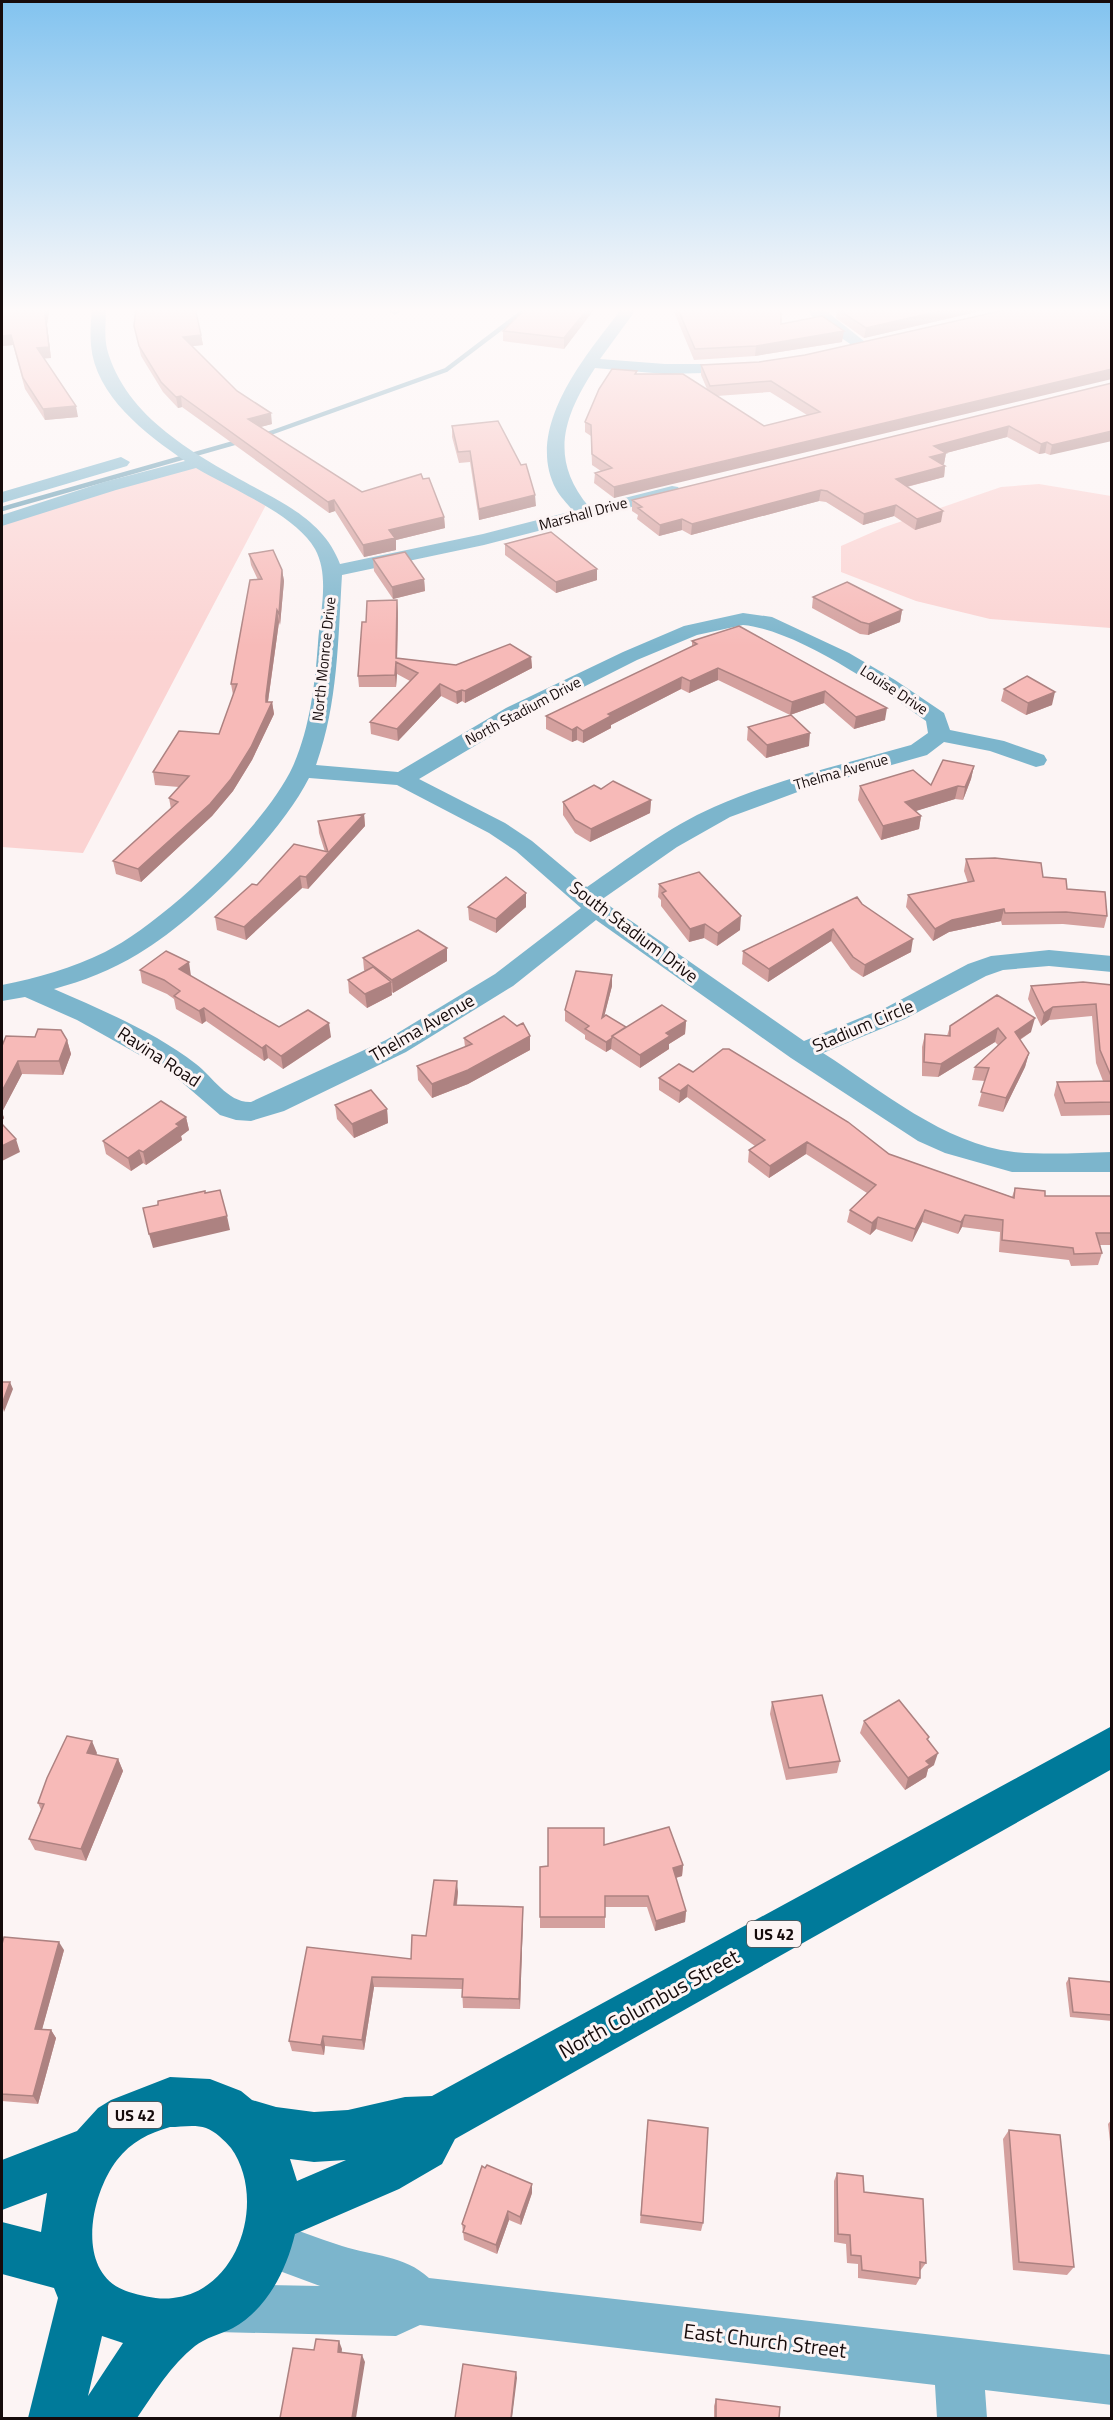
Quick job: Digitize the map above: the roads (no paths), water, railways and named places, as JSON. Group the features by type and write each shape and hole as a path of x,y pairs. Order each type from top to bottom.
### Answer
{"main road":[{"name":"North Columbus Street","path":"242,2122 276,2132 314,2137 348,2135 405,2122 437,2121 1112,1746"},
{"name":"US 42","path":"55,2418 78,2282 65,2235 69,2205 81,2174 95,2149 116,2126 141,2111 170,2102 199,2102 222,2108 242,2122 258,2143 270,2166 274,2192 270,2230 254,2271 239,2292 197,2316 139,2366 106,2418"},
{"path":"270,2230 424,2146 437,2121"},
{"path":"2,2185 95,2149"},
{"path":"2,2248 78,2282 112,2313 144,2324 197,2316"}],"street":[{"name":"North Monroe Drive","path":"2,993 28,988 88,969 130,948 152,933 227,868 271,818 302,771 320,716 333,571 326,550 310,531 285,512 187,454 147,426 142,420"},
{"path":"560,420 556,437 558,468 564,488 585,513"},
{"path":"2,498 148,455 187,454"},
{"path":"2,521 110,486 187,454"},
{"name":"Marshall Drive","path":"333,571 484,539 693,486"},
{"name":"Louise Drive","path":"743,619 765,621 869,673 936,718 939,734 996,746 1035,760"},
{"name":"North Stadium Drive","path":"402,779 514,713 630,656 692,630 743,619"},
{"name":"Thelma Avenue","path":"230,1108 254,1110 273,1108 286,1098 396,1046 504,980 591,904 679,835 721,813 785,788 919,750 932,743 939,734"},
{"path":"302,771 402,779"},
{"name":"South Stadium Drive","path":"402,779 506,834 537,856 591,904 801,1052"},
{"name":"Stadium Circle","path":"801,1052 896,1014 977,970 1000,962 1049,958 1112,964"},
{"path":"84,1011 88,969"},
{"name":"Ravina Road","path":"28,988 84,1011 135,1038 183,1068 230,1108"},
{"name":"Stadium Circle","path":"801,1052 928,1134 955,1146 1012,1162 1046,1164 1112,1162"},
{"path":"270,2230 344,2271 400,2284 418,2301"},
{"name":"East Church Street","path":"197,2316 396,2312 418,2301 1112,2380"},
{"path":"959,2363 962,2418"}],"waterway":[{"path":"262,436 307,420"},
{"path":"2,509 241,441"}]}
